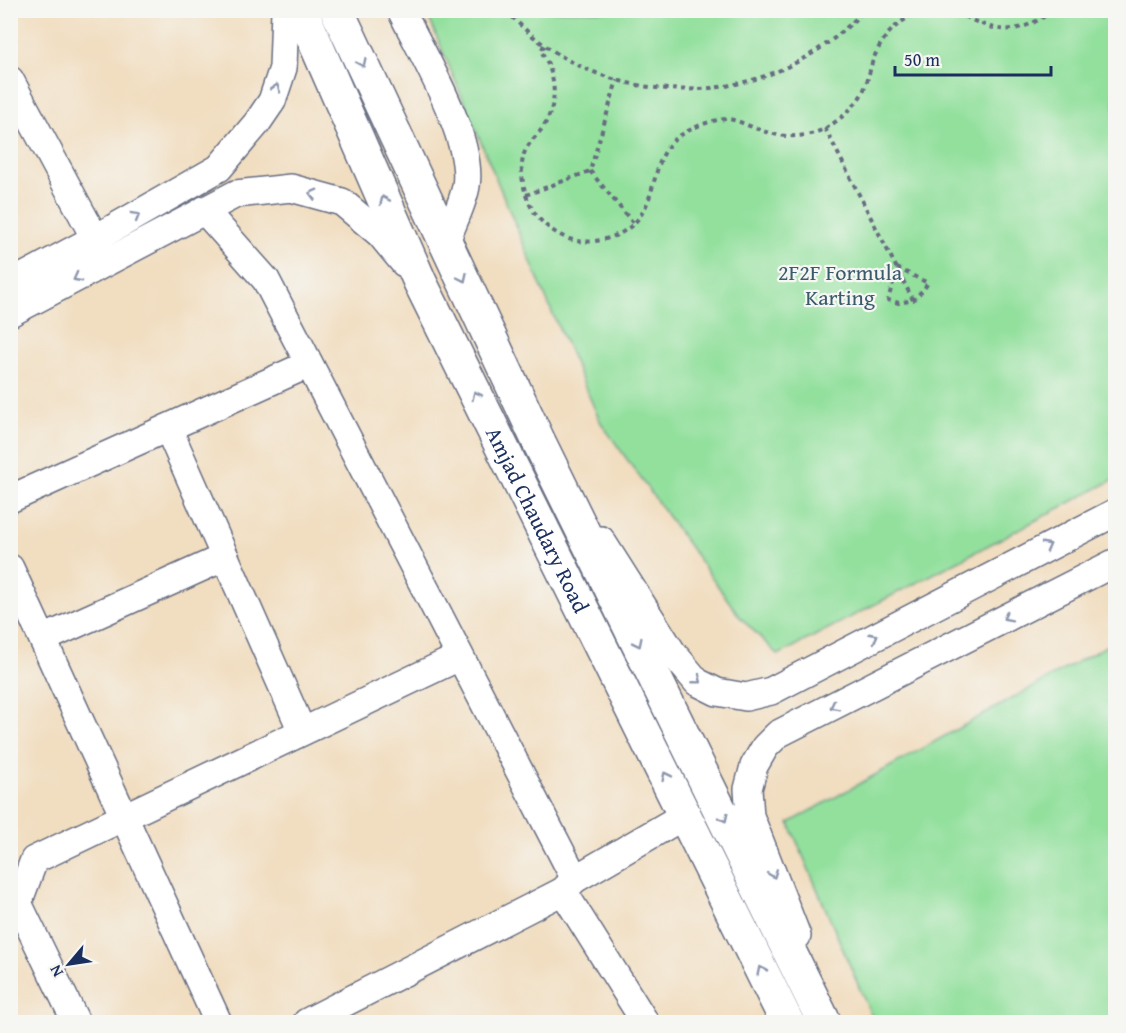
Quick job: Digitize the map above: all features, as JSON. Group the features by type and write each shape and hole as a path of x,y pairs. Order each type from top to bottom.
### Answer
{"main road":[{"name":"Amjad Chaudary Road","path":"300,10 420,282 787,1023"},
{"name":"Amjad Chaudary Road","path":"337,10 538,440 824,1023"}],"street":[{"path":"10,313 219,168 257,123 272,101 283,68 285,10"},
{"path":"401,10 456,124 465,154 466,185 446,242"},
{"path":"10,80 102,250"},
{"path":"10,284 204,210 236,194 291,188 342,202 380,234 420,282"},
{"path":"204,210 266,280 459,657 569,885 645,1023"},
{"path":"10,499 309,364"},
{"path":"168,428 302,731"},
{"path":"538,440 672,652 696,682 717,692 746,697 771,691 1116,512"},
{"path":"43,639 225,557"},
{"path":"830,1023 750,816 748,789 754,766 765,747 778,734 1116,562"},
{"path":"10,568 21,618 43,639 218,1023"},
{"path":"76,1023 14,905 34,860 459,657"},
{"path":"307,1023 569,885 685,815"}],"path":[{"path":"506,10 544,45 575,63 617,80 652,88 688,91 724,87 760,79 794,65 825,46 853,24 864,10"},
{"path":"544,45 541,51 552,73 555,90 549,115 542,129 526,149 523,158 522,184 530,206 537,217 561,236 574,241 602,240 614,236 633,223 644,211 654,187 656,169 661,158 677,137 711,122 727,119 774,135 812,134 825,128 843,116 862,93 876,51 884,37 905,19 931,10"},
{"path":"948,10 989,27 1004,30 1027,26 1053,10"},
{"path":"590,171 617,80"},
{"path":"825,128 913,300"},
{"path":"526,195 590,171"},
{"path":"590,171 633,223"},
{"path":"897,268 928,283 913,300 899,303 888,300 897,268"}],"green space":[{"name":"2F2F Formula Karting","path":"426,11 1115,11 1115,479 778,655 740,617 601,423 554,317"},
{"path":"1115,641 1115,1022 874,1022 789,823"}]}
